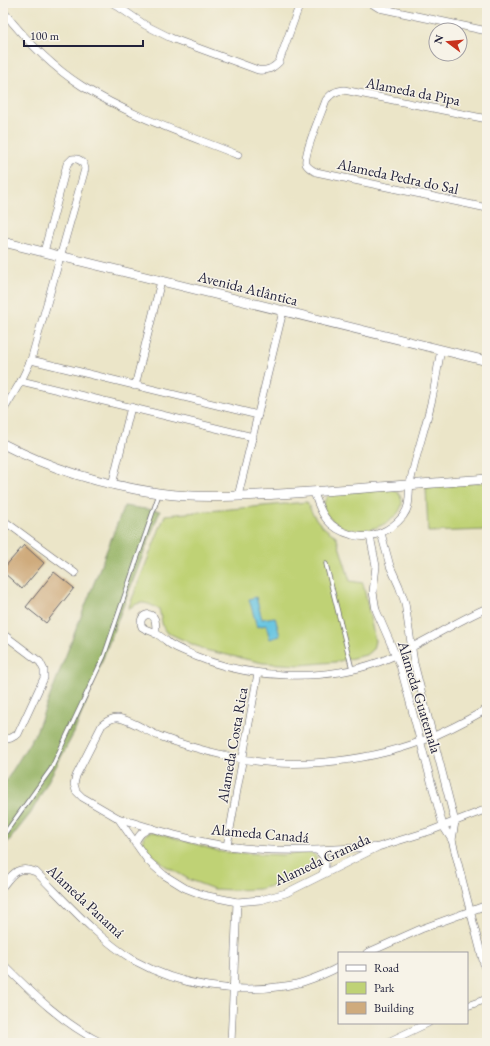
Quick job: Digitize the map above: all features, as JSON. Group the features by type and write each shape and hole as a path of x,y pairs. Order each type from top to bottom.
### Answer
{"street":[{"path":"113,3 145,25 171,38 258,70 266,70 274,67 279,62 299,3"},
{"path":"371,3 379,8 487,31"},
{"path":"3,11 12,23 48,60 81,86 127,110 238,154"},
{"name":"Alameda da Pipa","path":"307,165 306,152 326,100 334,92 344,90 487,119"},
{"path":"3,411 21,381 31,360 85,169 83,162 76,158 69,161 67,164 44,252"},
{"name":"Alameda Pedra do Sal","path":"307,165 316,172 487,208"},
{"name":"Avenida Atlântica","path":"3,242 487,361"},
{"path":"136,386 162,281"},
{"path":"238,496 283,311"},
{"path":"314,492 322,515 331,525 343,532 355,536 370,536 381,533 394,525 404,515 408,505 410,485 431,405 441,350"},
{"path":"31,360 258,415"},
{"path":"21,381 253,437"},
{"path":"112,485 131,407"},
{"path":"3,444 18,452 71,473 112,485 159,493 199,497 314,492 487,479"},
{"path":"3,520 75,573"},
{"name":"Alameda Guatemala","path":"381,533 390,566 405,603 414,664 455,822 452,840"},
{"name":"Alameda Guatemala","path":"370,536 376,566 374,600 376,610 400,665 443,826 452,840 487,976"},
{"path":"156,634 172,645 196,656 224,665 258,673 290,675 314,674 352,669 378,662 411,648 487,608"},
{"path":"3,634 40,662 44,670 44,678 18,734 3,740"},
{"name":"Alameda Costa Rica","path":"227,846 258,673"},
{"path":"242,760 293,764 376,754 421,741 461,723 487,709"},
{"name":"Alameda Granada","path":"242,760 192,748 158,736 117,718 108,720 102,725 76,776 74,784 76,791 82,796 118,818 148,861 164,875 185,888 203,895 237,902 260,900 286,893 378,846 455,822 487,809"},
{"name":"Alameda Canadá","path":"118,818 201,841 227,846 283,851 318,851 378,846"},
{"path":"135,843 138,836 144,830 151,828"},
{"path":"318,851 323,855 326,861 326,867 323,873"},
{"name":"Alameda Panamá","path":"3,886 12,874 19,870 27,869 36,872 87,923 114,946 157,972 184,981 233,989 266,989 302,982 338,967"},
{"path":"231,1043 237,902"},
{"path":"369,952 421,929 487,905"},
{"path":"3,964 57,1015 87,1036 102,1043"},
{"path":"468,1006 487,999"},
{"path":"386,1043 426,1024"}],"lane":[{"path":"3,836 51,769 104,656 159,493"},
{"path":"326,564 352,669"}],"green space":[{"path":"487,482 487,530 428,532 426,487"},
{"path":"391,488 401,497 401,506 395,516 384,524 370,529 354,530 339,525 324,511 323,506 326,498 330,494"},
{"path":"307,502 318,522 336,536 350,581 363,583 375,641 373,649 366,655 335,662 300,665 263,663 205,650 166,632 159,609 150,605 140,603 128,609 165,515"},
{"path":"124,506 160,511 74,733 31,813 3,848 3,786 36,732"},
{"path":"154,832 222,852 283,855 310,851 315,855 317,860 315,866 285,883 259,889 214,889 190,880 164,865 142,845 147,833"}],"water":[{"path":"256,597 262,619 275,617 280,636 270,639 266,625 257,627 249,599"}],"building":[{"path":"24,545 44,563 22,589 3,572 3,569"},
{"path":"54,572 74,588 46,623 26,607"}]}
